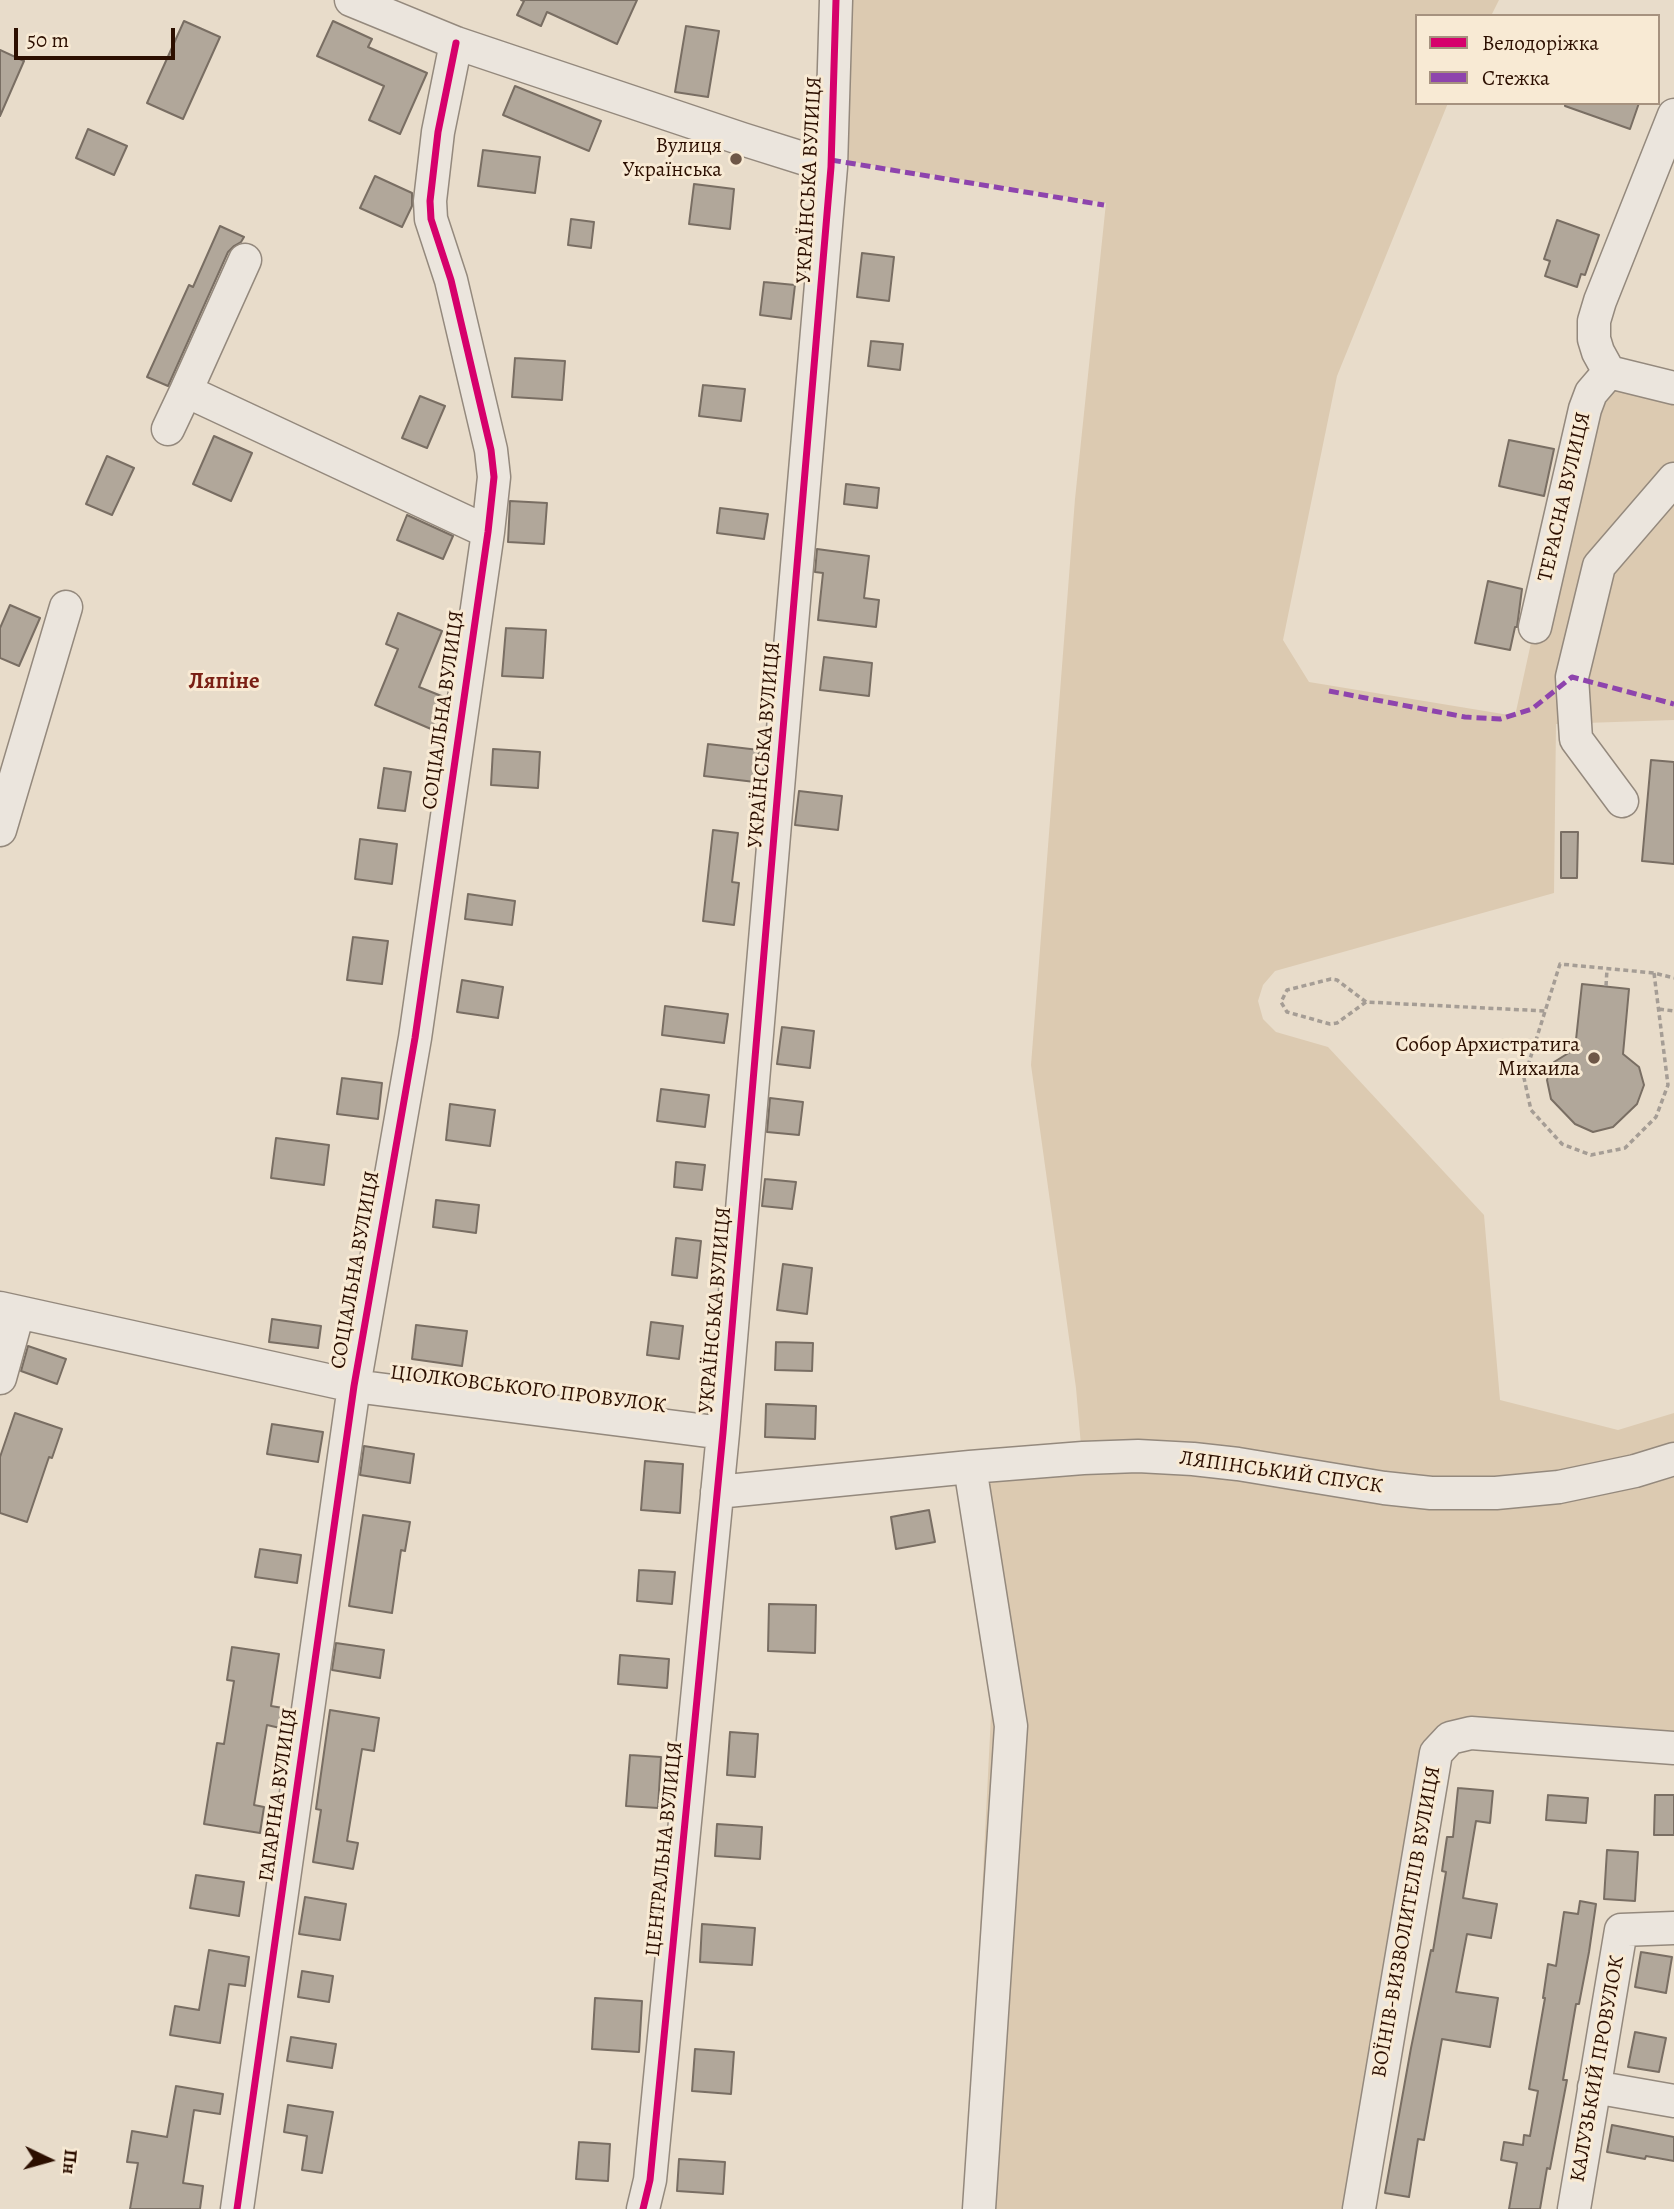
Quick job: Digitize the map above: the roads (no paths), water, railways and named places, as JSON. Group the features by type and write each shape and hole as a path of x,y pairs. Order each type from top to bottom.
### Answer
{"street":[{"path":"351,0 456,43 831,167"},
{"name":"УКРАЇНСЬКА ВУЛИЦЯ","path":"717,1492 831,167 836,0"},
{"name":"СОЦІАЛЬНА ВУЛИЦЯ","path":"354,1386 415,1038 494,477 491,450 451,280 431,219 434,157 456,43"},
{"path":"1674,115 1594,321 1594,339 1609,373 1674,388"},
{"path":"168,429 245,260"},
{"name":"ТЕРАСНА ВУЛИЦЯ","path":"1535,627 1585,409 1591,393 1609,373"},
{"path":"186,391 488,532"},
{"path":"1622,801 1576,739 1572,677 1599,566 1674,479"},
{"path":"0,830 66,607"},
{"path":"0,1378 9,1311"},
{"name":"ЦІОЛКОВСЬКОГО ПРОВУЛОК","path":"9,1311 354,1386 723,1433"},
{"name":"ГАГАРІНА ВУЛИЦЯ","path":"237,2209 354,1386"},
{"name":"ЛЯПІНСЬКИЙ СПУСК","path":"717,1492 970,1467 1138,1456 1194,1458 1431,1493 1496,1493 1559,1487 1635,1471 1674,1459"},
{"path":"970,1467 1011,1727 979,2209"},
{"name":"ЦЕНТРАЛЬНА ВУЛИЦЯ","path":"643,2209 650,2180 717,1492"},
{"name":"ВОЇНІВ-ВИЗВОЛИТЕЛІВ ВУЛИЦЯ","path":"1359,2209 1436,1753 1450,1738 1471,1733 1674,1748"},
{"name":"КАЛУЗЬКИЙ ПРОВУЛОК","path":"1574,2209 1622,1930 1674,1928"},
{"path":"1594,2087 1674,2101"}],"place":[{"name":"Вулиця Українська","path":"736,159"},
{"name":"Собор Архистратига Михаила","path":"1594,1058"}],"district":[{"name":"Ляпіне","path":"224,682"}]}
